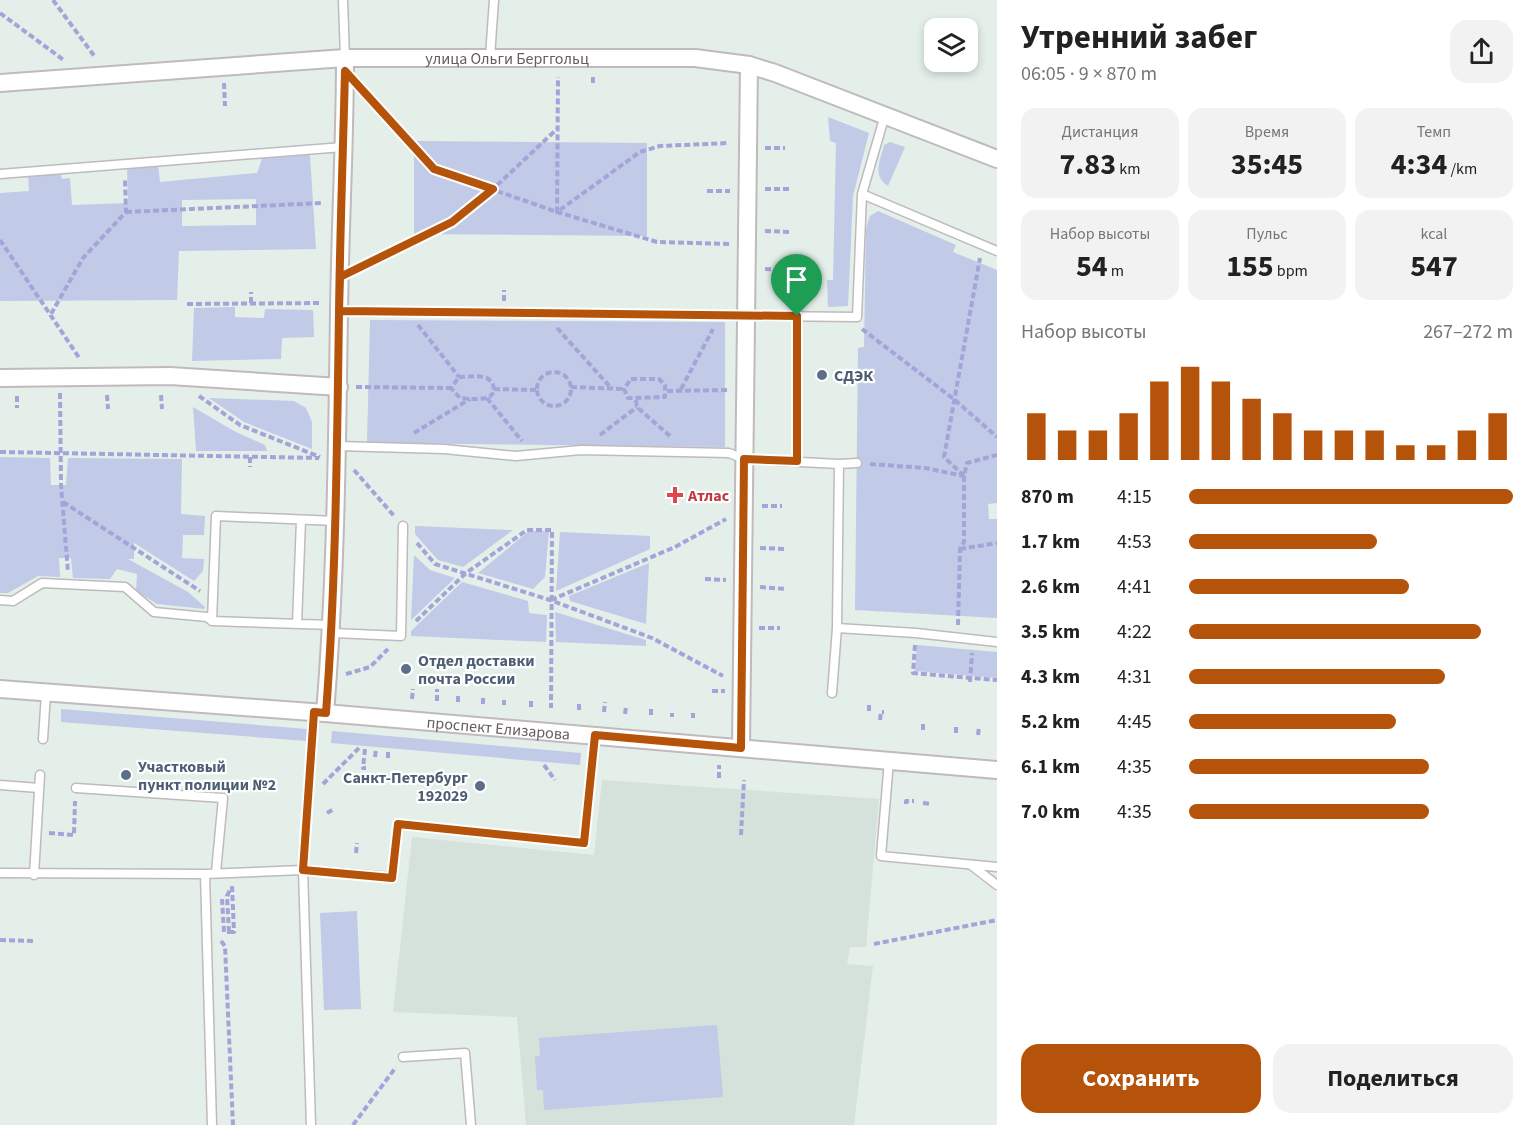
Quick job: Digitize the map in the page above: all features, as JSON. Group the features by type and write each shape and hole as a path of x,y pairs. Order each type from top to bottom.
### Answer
{"street":[{"name":"улица Ольги Берггольц","path":"0,83 490,57 695,58 748,65 997,159"},
{"path":"320,713 328,678 333,629 345,65"},
{"path":"741,748 748,65"},
{"path":"0,378 170,376 339,387"},
{"name":"проспект Елизарова","path":"0,690 595,735 997,770"}],"lane":[{"path":"343,0 345,65"},
{"path":"490,57 494,0"},
{"path":"339,307 408,312 856,317 862,194 885,115"},
{"path":"0,174 343,147"},
{"path":"862,194 997,251"},
{"path":"797,316 797,461"},
{"path":"338,446 534,455 581,450 729,453 744,459 857,463"},
{"path":"832,693 837,628 839,464"},
{"path":"212,621 216,516 336,521"},
{"path":"297,624 301,520"},
{"path":"0,600 13,601 42,583 125,587 154,612 207,617 212,621 297,624 401,636 403,526"},
{"path":"837,628 916,633 997,642"},
{"path":"43,739 46,693"},
{"path":"311,1125 303,870 320,713"},
{"path":"0,873 34,875 204,874 303,870 392,878 398,824 584,843 595,735"},
{"path":"889,761 881,856 997,867"},
{"path":"34,875 40,775"},
{"path":"0,785 39,788"},
{"path":"76,788 223,798 216,872"},
{"path":"971,864 997,885"},
{"path":"204,874 212,1125"},
{"path":"404,1057 465,1053 471,1125"}],"path":[{"path":"53,0 100,63"},
{"path":"0,13 70,64"},
{"path":"345,65 434,169 557,212 657,242 730,244"},
{"path":"557,212 558,70"},
{"path":"224,80 225,106"},
{"path":"340,277 452,222 493,189 557,128"},
{"path":"557,212 640,152 660,146 729,143"},
{"path":"762,148 785,148"},
{"path":"51,314 83,258 126,212 125,165"},
{"path":"761,189 792,189"},
{"path":"707,191 730,191"},
{"path":"126,212 343,202"},
{"path":"760,230 791,231"},
{"path":"0,240 92,377"},
{"path":"964,476 944,457 978,263 984,246"},
{"path":"760,269 785,270"},
{"path":"251,292 251,303"},
{"path":"206,296 206,304"},
{"path":"228,296 228,303"},
{"path":"273,303 274,296"},
{"path":"295,297 295,303"},
{"path":"187,304 295,303 339,307"},
{"path":"408,312 459,377"},
{"path":"544,314 612,389"},
{"path":"681,389 721,315"},
{"path":"856,317 864,332 955,400 997,437"},
{"path":"555,372 565,377 571,387 566,402 555,406 544,404 537,390 544,375 555,372"},
{"path":"451,388 459,377"},
{"path":"459,377 486,377 492,382 494,389"},
{"path":"624,389 631,379 659,380 667,391"},
{"path":"339,387 451,388"},
{"path":"571,387 624,389"},
{"path":"451,388 455,395 470,399 487,398 494,389"},
{"path":"494,389 537,390"},
{"path":"624,389 628,398 636,400 665,397 667,391"},
{"path":"667,391 729,390"},
{"path":"60,395 63,501 68,558"},
{"path":"107,395 108,409"},
{"path":"161,395 162,410"},
{"path":"0,452 296,460 324,458 240,425 197,395"},
{"path":"17,396 17,408"},
{"path":"487,398 534,455"},
{"path":"411,435 470,399"},
{"path":"636,400 637,407 674,440"},
{"path":"581,450 637,407"},
{"path":"296,460 297,448"},
{"path":"958,637 960,549 964,542 964,476 967,463 997,455"},
{"path":"250,457 250,467"},
{"path":"857,463 925,468 964,476"},
{"path":"351,466 435,564 550,600 652,638 723,676 742,676"},
{"path":"63,501 183,580"},
{"path":"756,506 782,506"},
{"path":"550,600 675,547 728,518"},
{"path":"328,678 370,667 466,573 527,530 552,530 551,708"},
{"path":"960,549 997,543"},
{"path":"755,547 786,549"},
{"path":"705,579 727,580"},
{"path":"755,587 786,589"},
{"path":"754,628 780,628"},
{"path":"916,633 913,673 970,680 997,680"},
{"path":"970,680 973,639"},
{"path":"412,699 413,689"},
{"path":"437,689 437,700"},
{"path":"712,691 726,691"},
{"path":"458,694 458,702"},
{"path":"483,695 483,704"},
{"path":"531,701 531,707"},
{"path":"579,701 579,711"},
{"path":"604,712 605,702"},
{"path":"869,705 869,711"},
{"path":"625,714 626,707"},
{"path":"651,707 651,716"},
{"path":"880,720 881,712 884,712"},
{"path":"923,722 923,730"},
{"path":"956,725 956,733"},
{"path":"978,735 979,727"},
{"path":"316,791 359,748"},
{"path":"365,749 363,768 366,768"},
{"path":"375,757 376,750"},
{"path":"388,751 388,758"},
{"path":"544,765 555,780"},
{"path":"719,765 719,778"},
{"path":"741,834 744,780"},
{"path":"56,834 74,835 76,788"},
{"path":"906,804 906,801 914,801"},
{"path":"923,803 931,804"},
{"path":"327,813 334,809"},
{"path":"356,853 357,843"},
{"path":"232,888 234,932 229,932 227,896 232,888"},
{"path":"874,944 997,920"},
{"path":"219,937 225,946 233,1125"},
{"path":"0,940 33,941"},
{"path":"353,1125 404,1057"}],"shaded area":[{"path":"828,117 869,133 853,196 848,306 828,307 827,280 833,280 836,143 830,141"},
{"path":"414,141 647,143 647,236 414,234"},
{"path":"890,142 905,147 888,186 880,177 878,168 884,145"},
{"path":"310,155 316,249 179,251 177,300 0,301 0,193 29,191 28,174 60,173 62,179 70,178 72,205 128,203 127,168 158,165 160,182 257,173 263,156","holes":["256,199 256,225 182,226 182,200"]},
{"path":"878,211 956,245 953,252 997,270 997,503 988,504 989,519 997,519 997,618 855,610 858,348 864,347 866,228 870,216"},
{"path":"235,307 235,317 264,318 265,309 313,310 314,337 282,338 281,359 192,361 194,308"},
{"path":"370,320 725,322 725,447 367,443"},
{"path":"209,398 294,401 306,408 312,422 312,449 244,422"},
{"path":"193,407 234,431 265,445 267,451 196,451"},
{"path":"0,457 50,458 51,485 66,485 68,458 182,459 181,514 205,516 204,535 183,535 182,558 204,559 203,571 194,581 134,543 134,559 128,559 188,592 205,607 204,609 157,604 136,591 137,574 117,569 110,579 73,578 71,558 59,558 60,577 38,576 8,593 0,593"},
{"path":"415,526 513,530 463,567 438,560 415,534"},
{"path":"529,531 549,531 545,577 533,589 478,573"},
{"path":"560,532 650,536 650,549 556,591"},
{"path":"414,555 430,570 455,578 411,620"},
{"path":"649,563 646,624 570,601 569,596"},
{"path":"462,582 528,601 529,613 547,615 546,642 411,636 411,631"},
{"path":"555,612 646,640 646,646 556,642"},
{"path":"917,645 997,652 997,678 915,671"},
{"path":"61,709 307,729 306,741 61,722"},
{"path":"332,731 581,753 580,765 331,743"},
{"path":"602,780 879,799 866,947 850,947 847,964 873,966 854,1125 526,1125 517,1017 393,1012 412,837 594,855"},
{"path":"357,911 361,1009 324,1010 320,913"},
{"path":"717,1025 723,1097 544,1110 543,1090 537,1090 535,1056 540,1056 539,1038"}],"place":[{"name":"СДЭК","path":"822,375"},
{"name":"Атлас","path":"675,495"},
{"name":"Отдел доставки почта России","path":"406,669"},
{"name":"Участковый пункт полиции №2","path":"126,775"},
{"name":"Санкт-Петербург 192029","path":"480,786"}],"route":[{"path":"345,71 434,169 493,189 452,222 340,277 339,311 797,316 797,461 744,459 741,748 595,735 584,843 398,824 392,878 303,870 314,712 326,713 333,626 338,466 339,304 345,71"}]}
